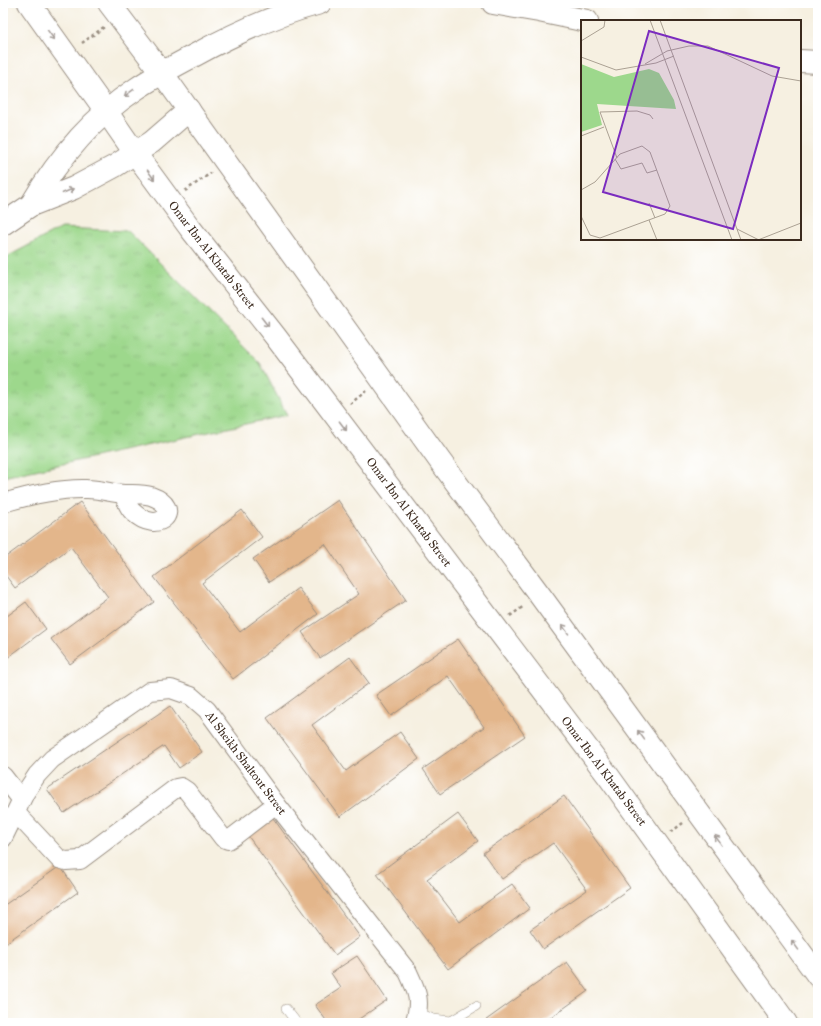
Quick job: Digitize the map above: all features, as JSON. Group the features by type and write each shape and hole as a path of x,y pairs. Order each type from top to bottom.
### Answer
{"street":[{"name":"Omar Ibn Al Khatab Street","path":"29,3 135,154 605,771 786,1023"},
{"path":"31,205 59,162 81,135 106,111 136,88 227,38 260,22 320,3"},
{"path":"493,3 582,20"},
{"path":"114,10 226,161 440,461 540,594 818,976"},
{"path":"801,61 818,62"},
{"path":"3,224 31,205 88,181 135,154 189,110"},
{"path":"3,503 19,498 74,489 89,489 123,494"},
{"name":"Al Sheikh Shaltout Street","path":"3,838 18,806 37,775 52,760 150,691 171,690 191,696 207,710 276,804 408,972 417,991 416,1017"},
{"path":"3,776 18,806 59,859 66,861 80,860 176,788 181,787 187,791 223,838 228,840 276,804"}],"lane":[{"path":"416,1017 451,1021 476,1006"},
{"path":"286,1009 297,1023"}],"path":[{"path":"66,55 114,10"},
{"path":"170,201 226,161"},
{"path":"335,415 382,379"},
{"path":"496,627 540,594"},
{"path":"656,842 698,813"}],"green space":[{"path":"61,228 128,231 260,363 287,415 3,477 3,259"}],"building":[{"path":"338,500 406,600 320,658 302,632 359,594 325,544 269,582 253,559"},
{"path":"80,502 154,602 70,664 51,639 108,597 71,547 15,588 3,572 3,559"},
{"path":"242,510 262,537 202,583 240,632 298,588 318,614 233,679 154,577"},
{"path":"26,602 46,629 3,661 3,619"},
{"path":"458,639 525,736 440,794 423,769 484,727 448,676 391,716 376,695"},
{"path":"350,657 369,683 312,725 346,771 400,732 419,759 340,817 267,718"},
{"path":"170,706 202,752 179,768 164,746 64,813 47,789"},
{"path":"564,796 630,888 543,949 530,930 587,890 553,843 502,879 483,853"},
{"path":"458,814 478,841 427,879 460,922 512,884 530,908 448,969 377,874"},
{"path":"273,818 360,937 335,955 248,836"},
{"path":"60,866 78,892 3,945 3,906"},
{"path":"357,956 387,1000 353,1023 328,1023 315,1005 341,988 331,973"},
{"path":"567,962 588,991 543,1023 482,1023"}]}
